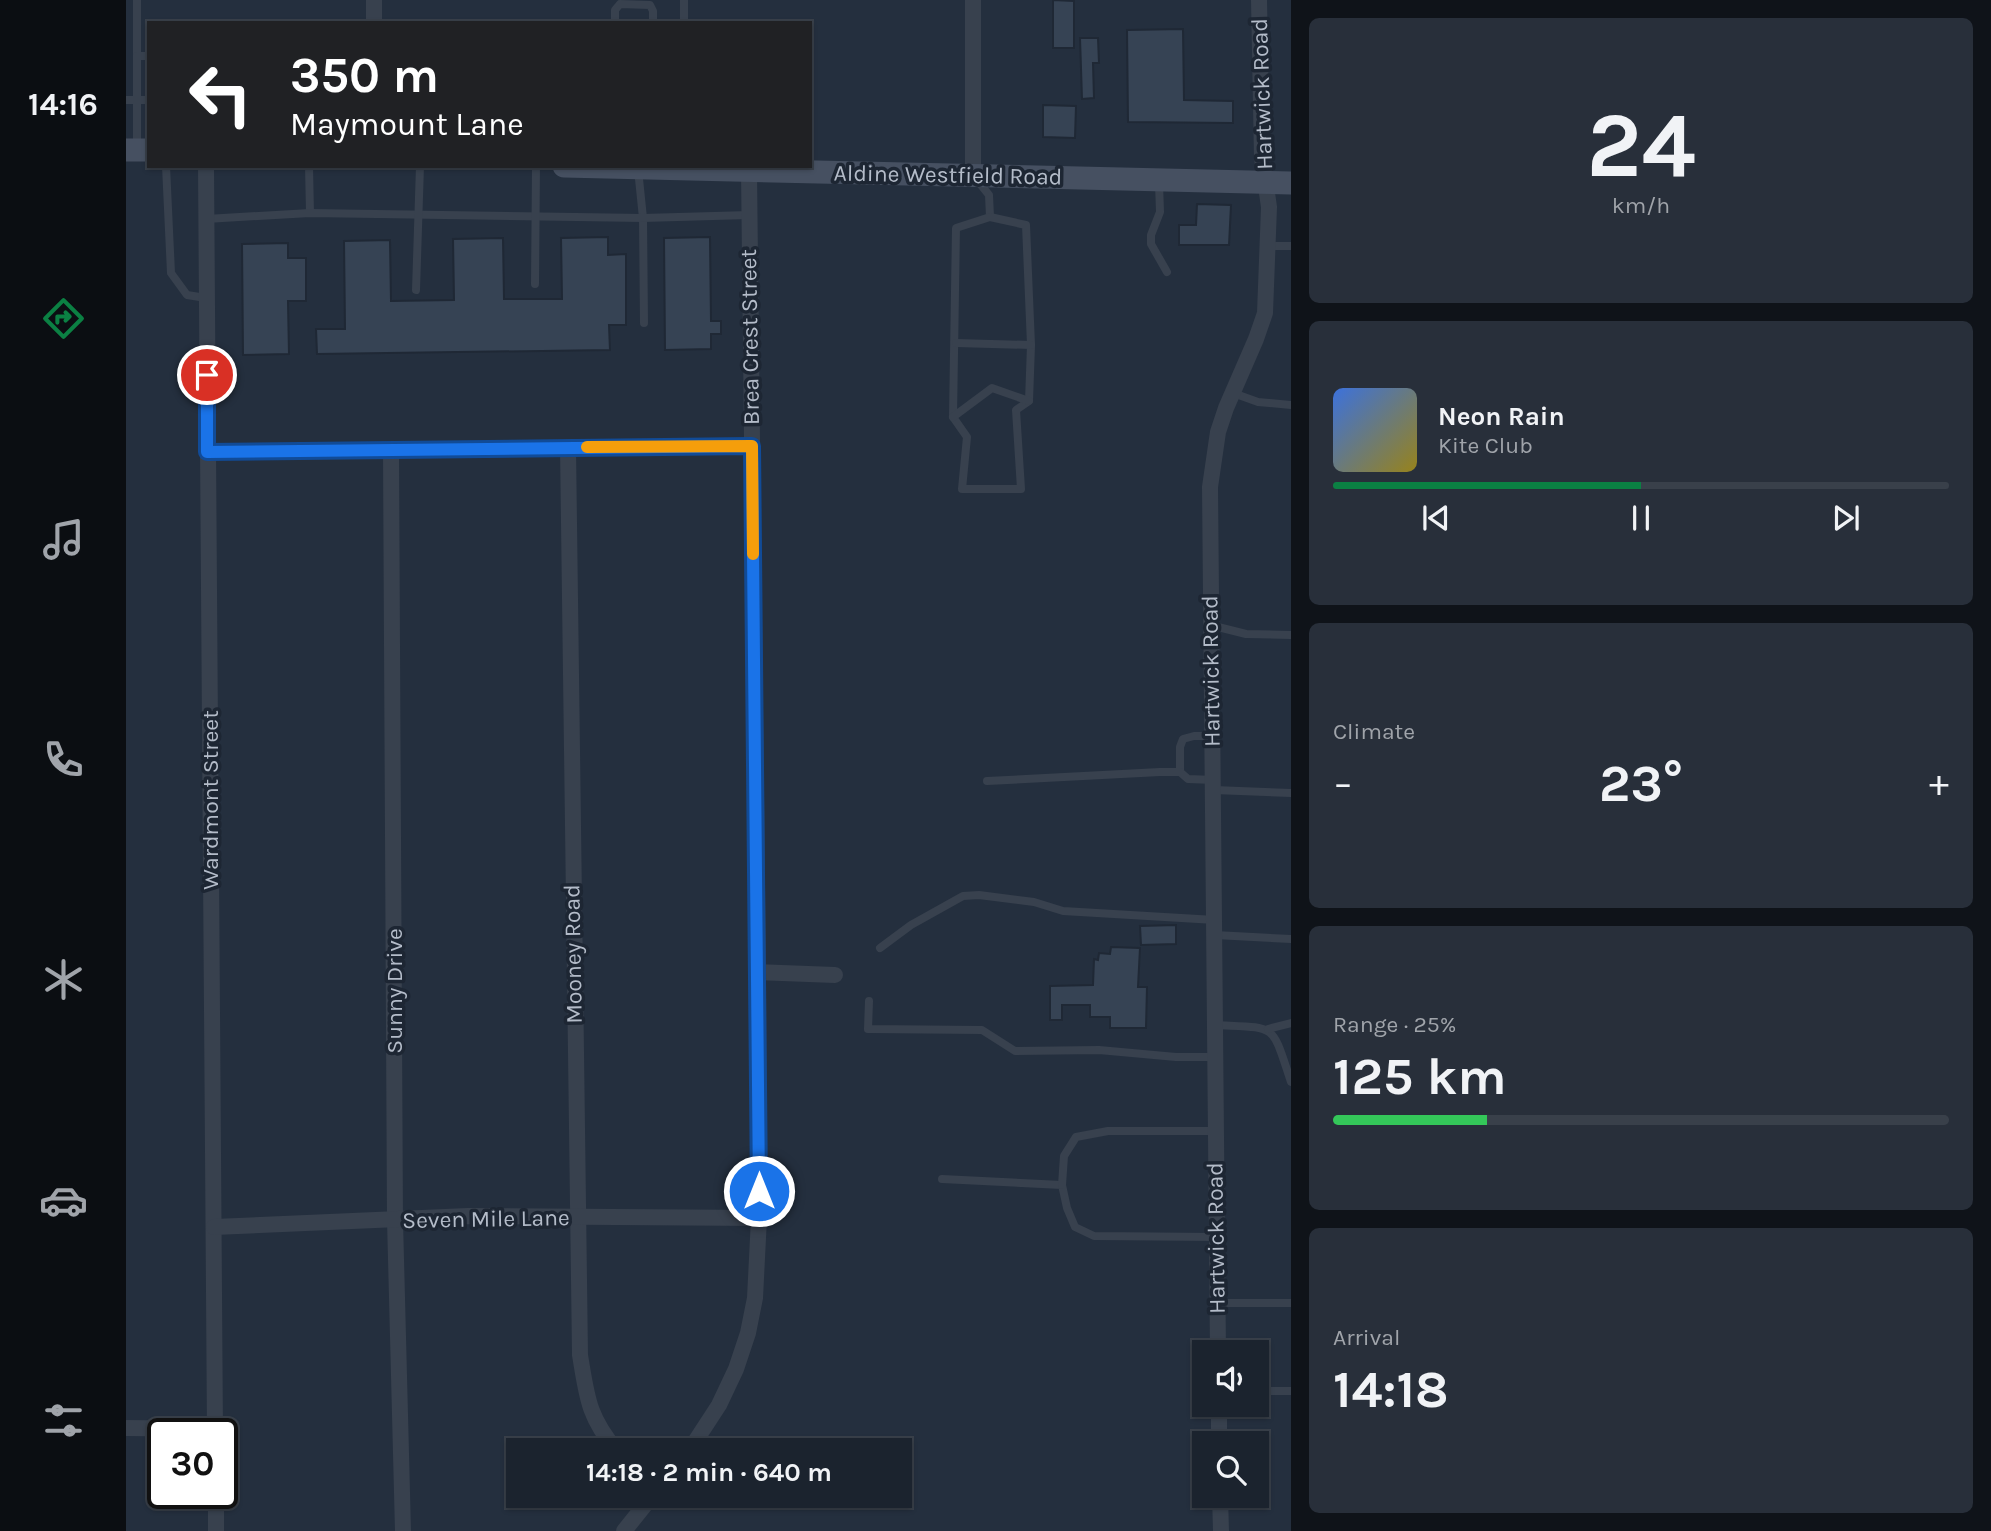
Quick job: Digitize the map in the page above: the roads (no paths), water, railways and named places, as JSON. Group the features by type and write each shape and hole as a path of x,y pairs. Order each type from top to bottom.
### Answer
{"main road":[{"name":"Aldine Westfield Road","path":"635,168 1291,183"}],"street":[{"path":"374,0 374,21"},
{"path":"973,0 974,175"},
{"name":"Hartwick Road","path":"1218,1340 1214,785 1209,552 1212,468 1218,432 1265,313 1269,207 1261,132 1259,0"},
{"name":"Wardmont Street","path":"206,168 215,1418"},
{"name":"Brea Crest Street","path":"697,1438 719,1405 748,1333 755,1298 759,1218 749,171"},
{"path":"207,452 752,446"},
{"name":"Mooney Road","path":"568,447 580,1355 589,1408 607,1438"},
{"name":"Sunny Drive","path":"391,452 395,1220 403,1531"},
{"path":"758,972 835,975"},
{"name":"Seven Mile Lane","path":"214,1227 468,1216 759,1218"},
{"path":"126,1428 147,1429"},
{"path":"624,1531 642,1508"},
{"path":"1220,1508 1221,1531"},
{"path":"216,1509 216,1531"}],"lane":[{"path":"137,0 137,150"},
{"path":"684,0 684,21"},
{"path":"615,21 615,10 620,4 650,5 653,21"},
{"path":"137,56 147,56"},
{"path":"126,68 137,68"},
{"path":"126,100 147,100"},
{"path":"166,168 171,273 187,295 206,298"},
{"path":"309,168 310,212"},
{"path":"416,290 420,168"},
{"path":"535,284 536,168"},
{"path":"635,168 643,218 644,323"},
{"path":"974,175 989,195 990,217"},
{"path":"1159,180 1160,212 1151,235 1151,244 1167,272"},
{"path":"206,219 310,212 643,218 749,215"},
{"path":"990,217 1026,225 1031,345 1029,401 1016,410 1021,489 962,489 967,438 953,417 956,228 990,217"},
{"path":"1269,246 1291,246"},
{"path":"956,343 1031,345"},
{"path":"953,417 992,388 1029,401"},
{"path":"1233,393 1258,402 1291,404"},
{"path":"1210,625 1246,634 1291,635"},
{"path":"1180,772 1180,747 1183,739 1190,736 1213,736"},
{"path":"987,781 1180,772 1188,779 1214,785 1291,793"},
{"path":"880,948 911,925 964,896 1034,902 1063,911 1215,927 1291,939"},
{"path":"869,1000 868,1029 982,1030 1015,1051 1099,1050 1176,1057 1215,1057"},
{"path":"1215,1026 1268,1029 1291,1023"},
{"path":"1268,1029 1276,1037 1291,1082"},
{"path":"1215,1131 1108,1131 1076,1137 1064,1156 1062,1185 1075,1227 1094,1236 1216,1237"},
{"path":"942,1179 1062,1185"},
{"path":"1217,1303 1291,1303"},
{"path":"1269,1391 1291,1391"}]}
